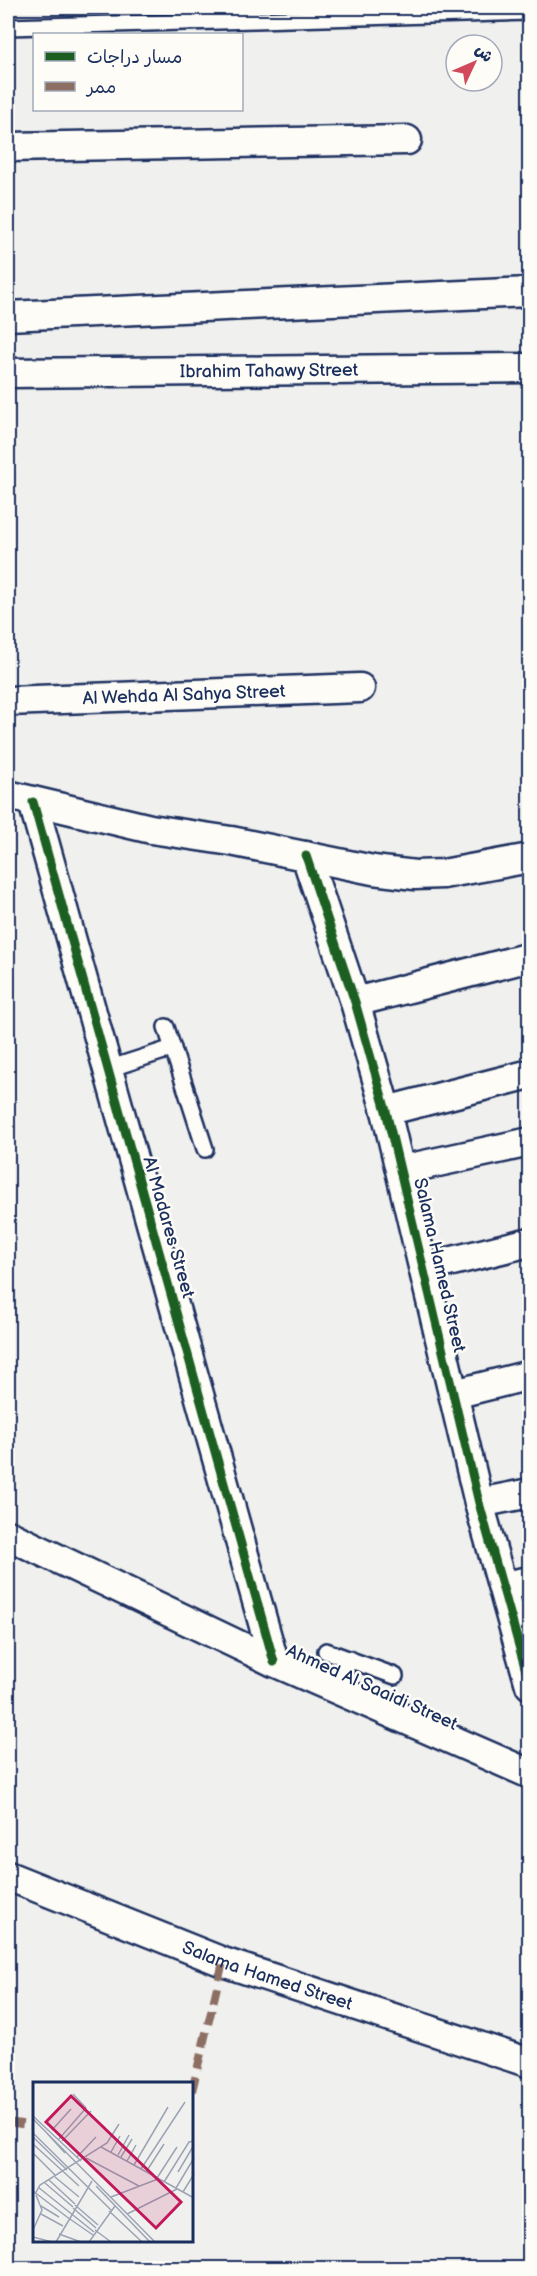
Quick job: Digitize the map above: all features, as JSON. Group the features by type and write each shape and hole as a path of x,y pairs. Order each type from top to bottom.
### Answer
{"street":[{"path":"8,147 407,140"},
{"path":"8,316 530,292"},
{"name":"Ibrahim Tahawy Street","path":"8,372 530,368"},
{"name":"Al Wehda Al Sahya Street","path":"8,701 360,688"},
{"path":"20,799 151,830 231,841 373,870 416,875 443,874 530,858"},
{"name":"Al Madares Street","path":"20,799 108,1069 274,1662"},
{"name":"Salama Hamed Street","path":"306,856 354,1002 386,1111 479,1503 516,1584 530,1685"},
{"path":"354,1002 530,957"},
{"path":"386,1111 530,1074"},
{"path":"401,1170 530,1142"},
{"path":"424,1268 530,1242"},
{"path":"454,1394 530,1375"},
{"path":"479,1503 530,1493"},
{"name":"Ahmed Al Saaidi Street","path":"8,1535 274,1662 530,1774"},
{"name":"Salama Hamed Street","path":"8,1876 223,1962 530,2063"}],"lane":[{"path":"8,27 530,12"},
{"path":"166,1027 205,1149"},
{"path":"108,1069 173,1048"},
{"path":"326,1651 395,1676"},
{"path":"339,1690 349,1659"}],"marked path":[{"path":"194,2083 223,1962"},
{"path":"8,2122 33,2126"}],"cycle path":[{"path":"33,802 274,1662"},
{"path":"306,856 355,1002 386,1111 479,1503 530,1685"}]}
